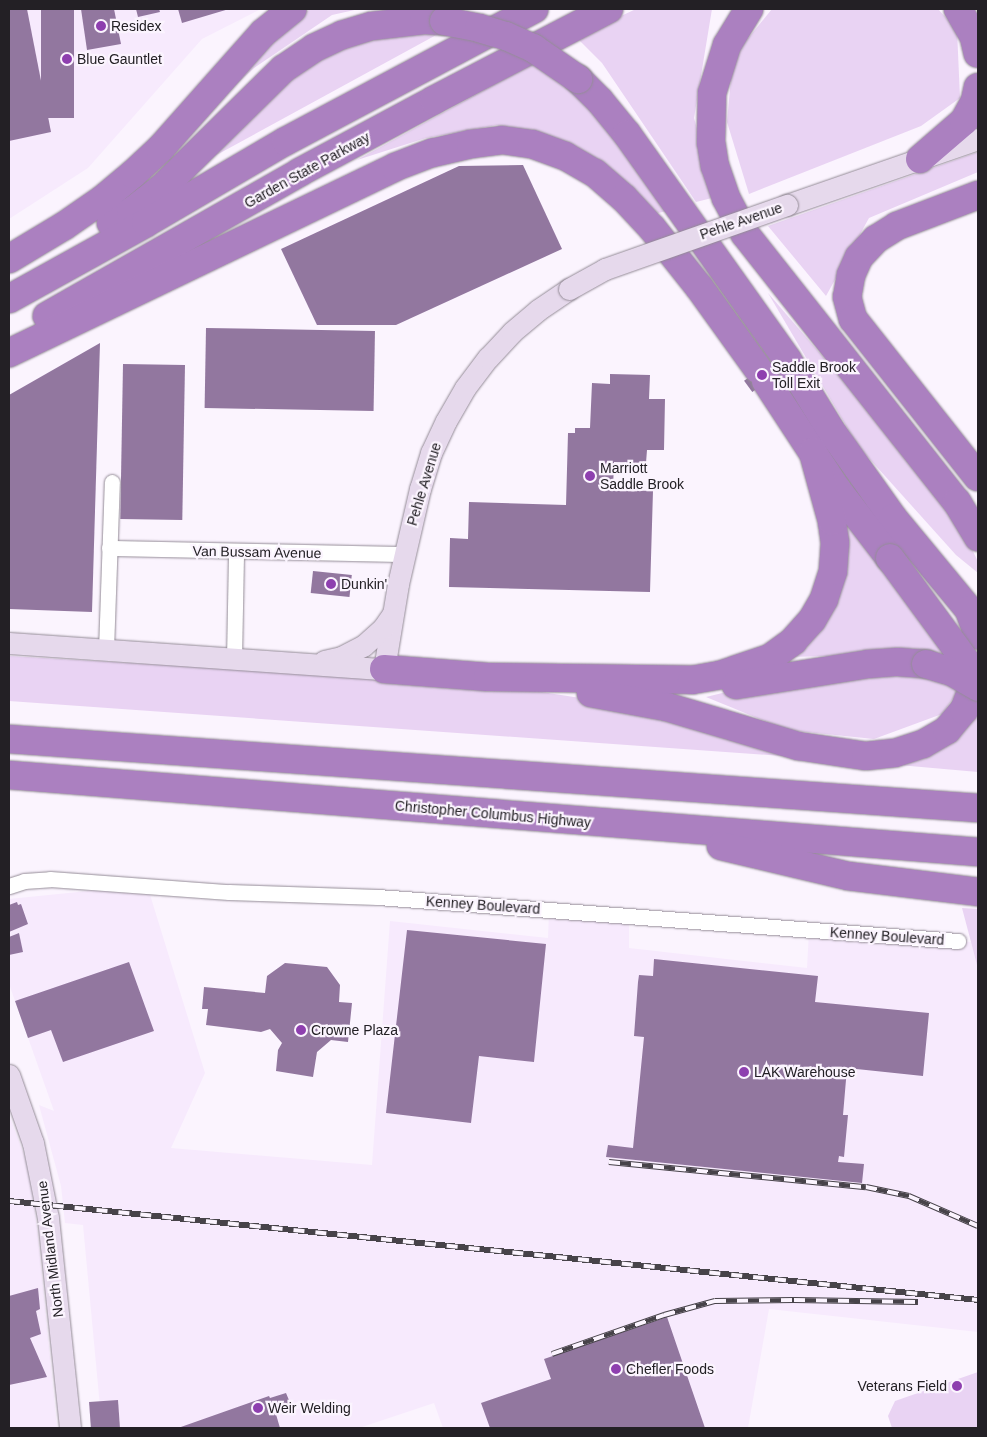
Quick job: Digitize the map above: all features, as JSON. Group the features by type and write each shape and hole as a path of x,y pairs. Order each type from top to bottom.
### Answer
{"highway":[{"path":"9,259 104,199 133,174 160,149 263,33 293,9"},
{"path":"9,299 139,228 286,141 534,9"},
{"name":"Garden State Parkway","path":"9,338 309,168 609,9"},
{"path":"749,9 727,44 712,93 712,142 715,166 726,198 745,234 823,330 957,502 978,537"},
{"path":"727,44 758,9"},
{"path":"958,9 974,37 978,54"},
{"path":"963,9 978,31"},
{"path":"9,293 44,260 131,212 162,188 283,69 314,48 342,35 372,26 424,20 444,21 506,36 533,48 578,78 600,100 627,134 787,359 859,470 893,518 969,610 978,635"},
{"path":"920,159 964,121 975,101 978,87"},
{"path":"9,353 395,167 432,153 471,144 502,140 532,144 565,156 595,173 624,198 652,228 688,273 762,375 836,488 978,678"},
{"path":"978,195 897,226 876,239 859,257 851,275 847,297 854,319 978,477"},
{"path":"823,330 857,355 978,495"},
{"path":"384,669 488,677 692,680 720,675 770,658 793,641 812,620 824,599 833,571 834,543 832,521 813,452"},
{"path":"859,470 978,598"},
{"path":"590,693 676,693 868,664 898,662 926,664 952,672 978,687"},
{"path":"488,677 667,707 798,746 866,756 896,753 923,744 947,730 964,710 978,674"},
{"path":"9,739 978,808"},
{"name":"Christopher Columbus Highway","path":"9,775 978,852"},
{"path":"637,826 848,876 978,892"}],"street":[{"name":"Pehle Avenue","path":"384,669 404,554 420,488 431,453 465,388 488,358 512,332 538,310 569,289 605,269 978,139"},
{"path":"106,650 112,482"},
{"name":"Van Bussam Avenue","path":"109,548 404,554"},
{"path":"234,659 236,552"},
{"path":"312,664 341,656 363,646 383,628 392,615"},
{"path":"9,643 384,669"},
{"name":"Kenney Boulevard","path":"9,886 24,881 50,879 229,892 378,897 958,941"},
{"name":"North Midland Avenue","path":"9,1075 21,1107 41,1174 48,1218 70,1428"}],"shaded area":[{"path":"9,9 261,9 202,39 88,168 9,219"},
{"path":"311,9 359,9 332,15 254,68 179,139 280,25"},
{"path":"636,9 712,9 694,118 716,197 696,202 602,63 576,37"},
{"path":"772,9 938,9 957,30 960,98 921,126 749,194 727,122 733,57"},
{"path":"471,16 200,164 296,67 362,22"},
{"path":"539,60 634,151 672,210 658,213 560,142 497,125 426,138 357,160"},
{"path":"978,152 978,172 869,218 826,296 768,226"},
{"path":"768,293 953,508 978,562 978,573 956,555 858,446"},
{"path":"850,524 955,653 787,657 830,602"},
{"path":"9,656 271,671 535,691 671,712 796,757 9,701"},
{"path":"908,666 963,684 942,714 874,739 787,730 706,697 759,684"},
{"path":"978,697 978,772 876,763"},
{"path":"147,885 205,1073 171,1148 372,1165 390,921 548,938 549,912 629,915 629,948 807,968 809,932 971,942 978,969 978,1332 769,1309 748,1428 443,1428 434,1403 359,1428 102,1428 83,1225 65,1223 61,1186 39,1105 54,1111 9,984 9,899"},
{"path":"962,908 978,909 978,969 971,942"},
{"path":"9,1115 28,1165 37,1226 57,1428 9,1428"},
{"name":"Veterans Field","path":"978,1372 978,1428 892,1428 888,1416 895,1401"}],"building":[{"path":"9,9 27,9 51,132 9,141"},
{"name":"Blue Gauntlet","path":"41,9 74,9 74,118 41,118"},
{"name":"Residex","path":"81,9 114,9 121,44 87,50"},
{"path":"136,9 159,9 160,12 138,17"},
{"path":"178,9 229,9 182,23"},
{"path":"523,165 562,249 396,325 317,325 281,249 459,166"},
{"path":"206,328 375,331 374,411 205,408"},
{"path":"100,343 92,612 9,609 9,395"},
{"name":"Saddle Brook Toll Exit","path":"774,359 782,370 752,392 744,381"},
{"path":"123,364 185,365 182,520 120,519"},
{"name":"Marriott Saddle Brook","path":"610,374 650,375 649,399 665,399 664,450 647,450 646,463 614,462 613,490 653,491 650,592 449,587 450,538 468,539 469,502 566,505 568,433 575,433 575,428 590,428 592,383 610,384"},
{"name":"Dunkin'","path":"313,571 352,575 349,597 311,593"},
{"path":"17,902 18,905 21,904 28,924 9,932 9,905"},
{"path":"407,930 546,944 534,1062 479,1056 471,1123 386,1113"},
{"path":"19,933 23,952 9,955 9,937"},
{"name":"LAK Warehouse","path":"654,959 818,976 815,1002 929,1013 923,1076 847,1068 843,1115 848,1115 844,1157 839,1156 838,1162 864,1164 862,1183 606,1157 608,1145 633,1148 644,1037 634,1036 638,982 639,975 653,976"},
{"path":"129,962 154,1031 63,1062 51,1030 28,1038 15,1001"},
{"name":"Crowne Plaza","path":"285,963 327,967 340,985 339,1002 352,1003 348,1042 331,1040 317,1052 313,1077 276,1071 278,1050 282,1043 270,1029 261,1032 206,1025 208,1009 202,1009 204,987 265,993 267,976"},
{"path":"38,1288 40,1309 36,1311 41,1334 30,1338 47,1377 9,1385 9,1296"},
{"name":"Chefler Foods","path":"667,1317 705,1428 490,1428 481,1403 551,1379 544,1359"},
{"name":"Weir Welding","path":"286,1393 291,1405 275,1411 280,1428 178,1428 269,1396 270,1398"},
{"path":"118,1400 120,1428 91,1428 89,1402"}],"railway":[{"path":"609,1162 866,1187 909,1196 978,1226"},
{"path":"9,1201 978,1300"},
{"path":"552,1354 664,1315 715,1301 918,1302"}],"place":[{"name":"Residex","path":"101,26"},
{"name":"Blue Gauntlet","path":"67,59"},
{"name":"Saddle Brook Toll Exit","path":"762,375"},
{"name":"Marriott Saddle Brook","path":"590,476"},
{"name":"Dunkin'","path":"331,584"},
{"name":"Crowne Plaza","path":"301,1030"},
{"name":"LAK Warehouse","path":"744,1072"},
{"name":"Chefler Foods","path":"616,1369"},
{"name":"Veterans Field","path":"957,1386"},
{"name":"Weir Welding","path":"258,1408"}]}
